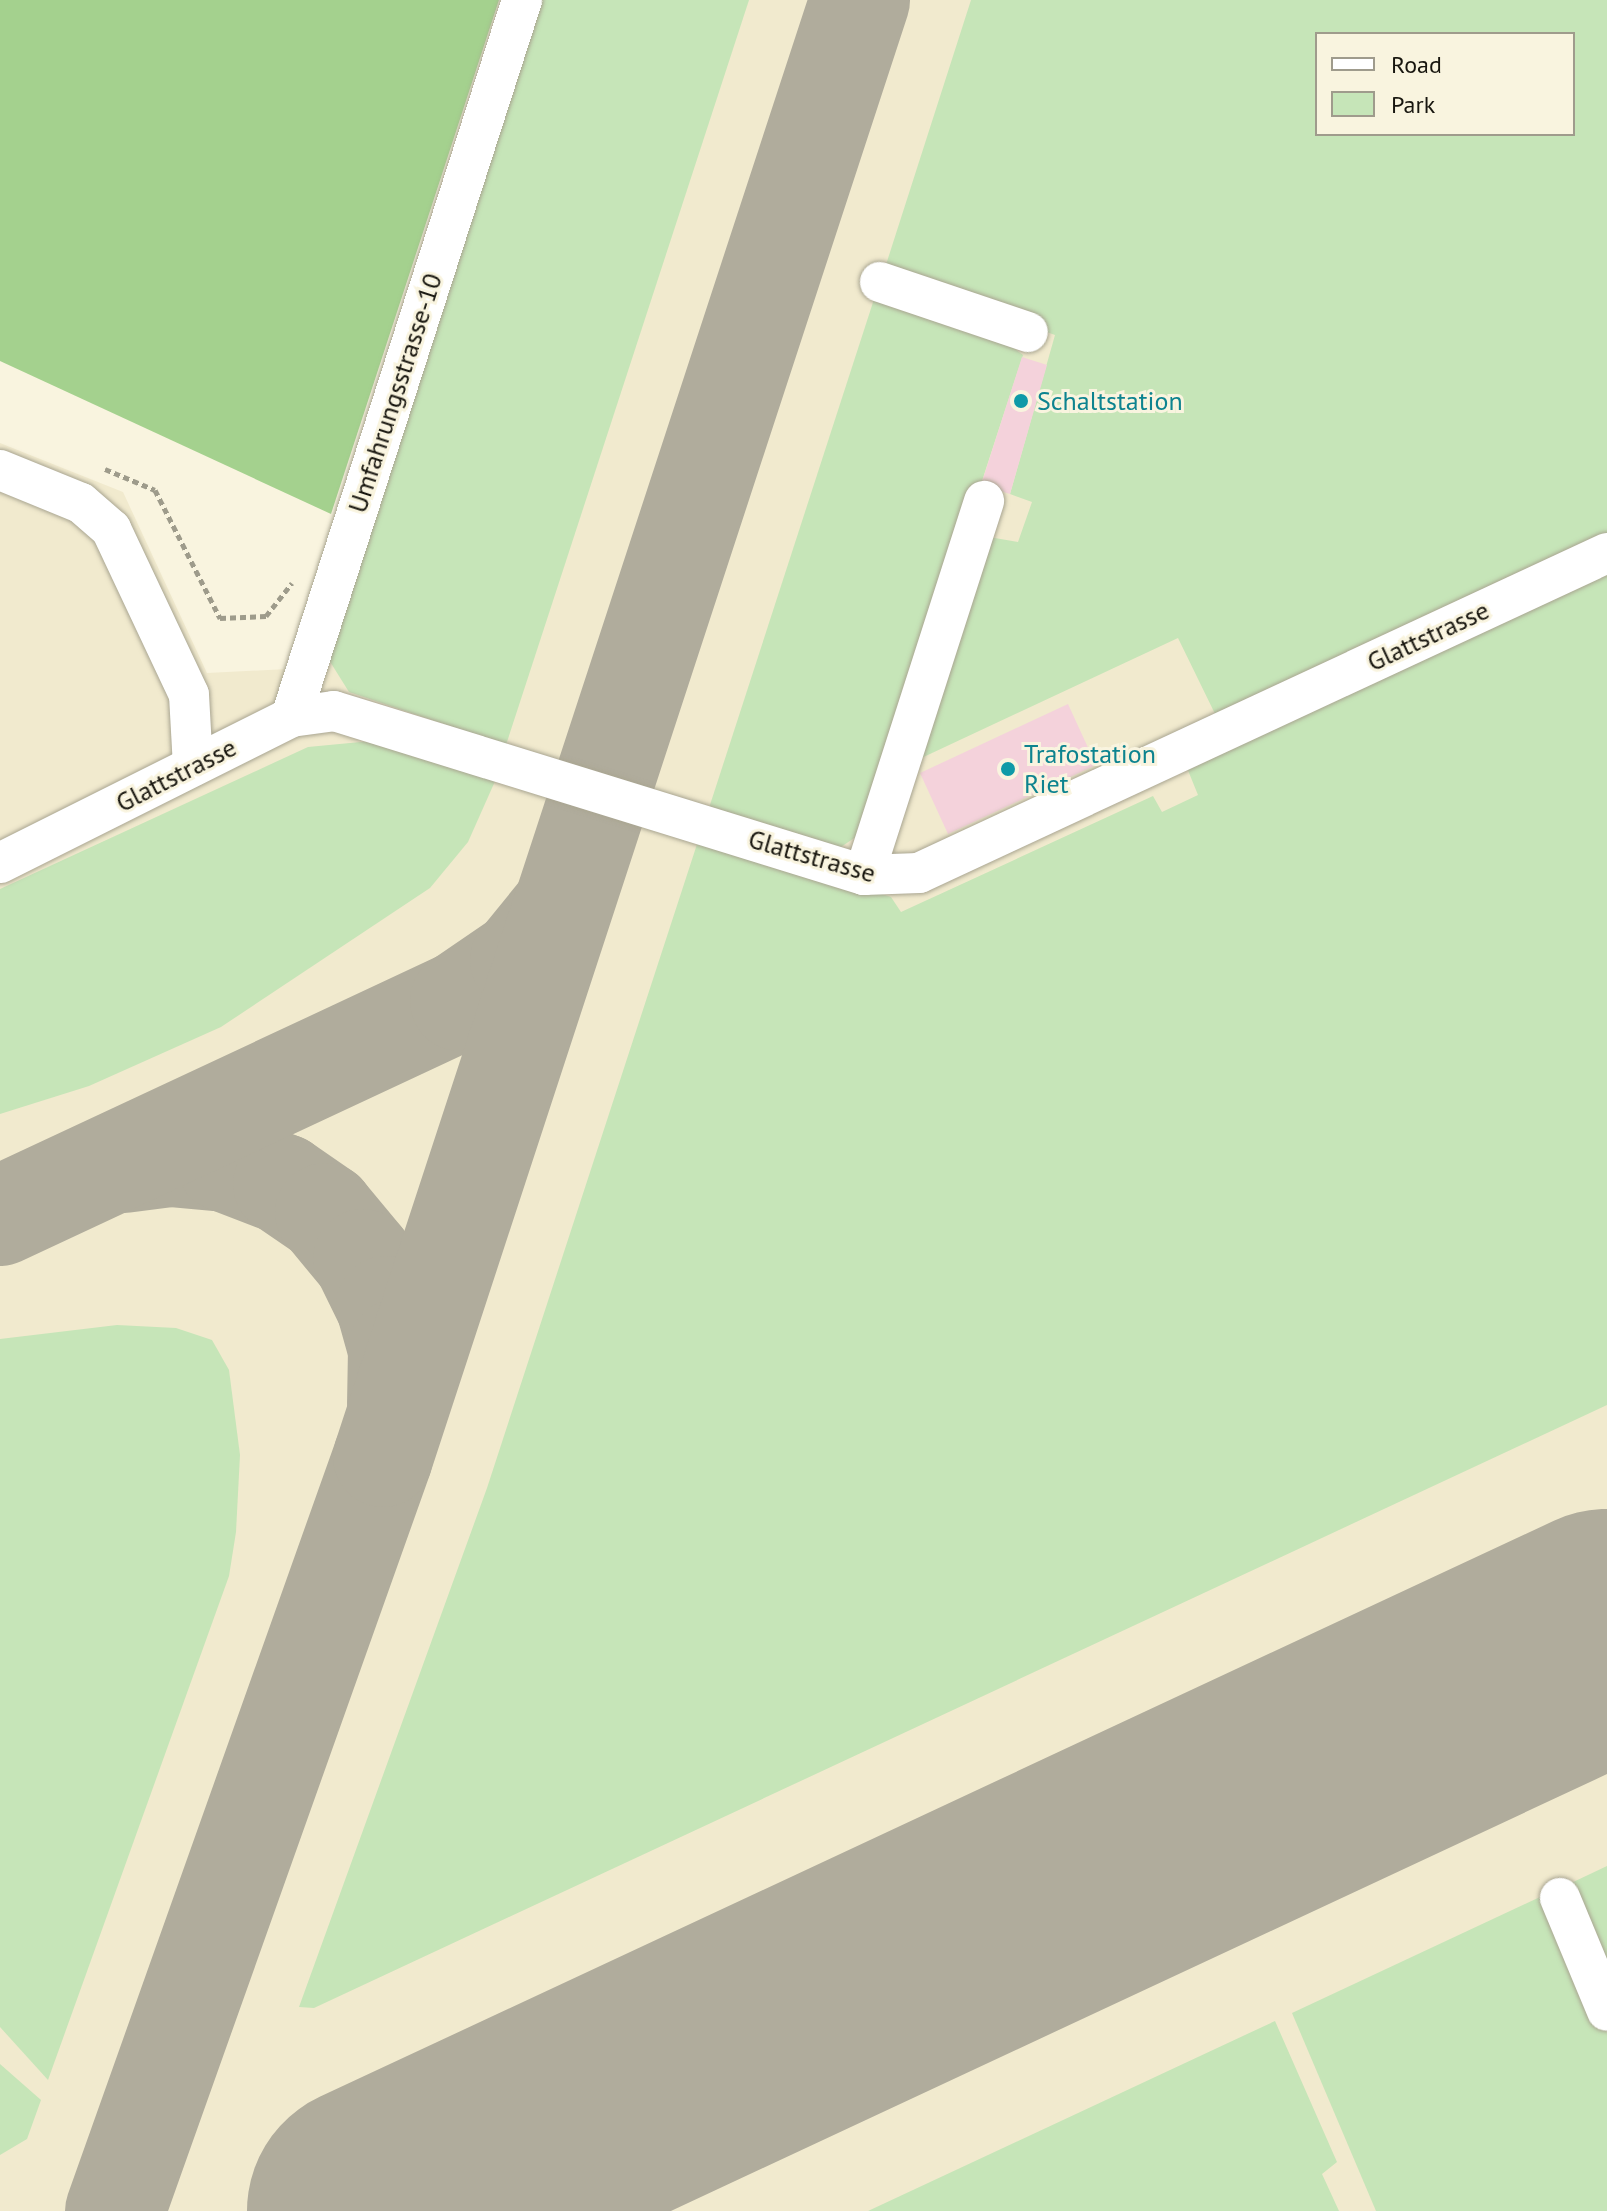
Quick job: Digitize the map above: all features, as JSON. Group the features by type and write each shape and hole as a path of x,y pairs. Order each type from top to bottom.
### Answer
{"lane":[{"name":"Umfahrungsstrasse-10","path":"291,717 522,0"},
{"path":"880,282 1028,332"},
{"path":"0,470 81,503 110,528 189,695 193,766"},
{"path":"864,875 984,501"},
{"name":"Glattstrasse","path":"0,863 291,717 334,711 864,875 919,873 1607,553"},
{"path":"1560,1898 1607,2011"}],"path":[{"path":"99,467 155,490 220,618 266,616 291,583"}],"shaded area":[{"path":"505,0 1607,0 1607,2211 0,2211 0,443 123,492 207,673 287,669"}],"green space":[{"path":"0,0 499,0 331,514 0,361"},
{"path":"538,0 749,0 506,745 349,692 329,660"},
{"path":"971,0 1607,0 1607,539 1219,722 1178,638 915,761 989,537 1018,542 1032,502 1010,494 1055,335 883,274"},
{"path":"877,290 984,326 1023,355 869,828 838,849 709,808"},
{"path":"1607,566 1607,1405 314,2008 299,2007 487,1488 700,835 891,897 901,912 1153,796 1162,812 1198,795 1185,763"},
{"path":"371,741 496,779 468,842 430,888 221,1027 89,1086 0,1114 0,889 308,747"},
{"path":"117,1325 176,1328 212,1340 229,1370 240,1455 236,1532 229,1576 48,2080 0,2027 0,1339"},
{"path":"1607,1866 1607,1984 1569,1884"},
{"path":"1540,1897 1552,1903 1607,2033 1607,2211 1376,2211 1292,2013"},
{"path":"1275,2021 1337,2162 1322,2174 1339,2211 868,2211"},
{"path":"0,2064 41,2100 27,2139 0,2155"}],"building":[{"name":"Schaltstation","path":"1022,357 1047,365 1010,494 981,485"},
{"name":"Trafostation Riet","path":"1068,704 1096,765 948,834 920,773"}],"taxiway":[{"path":"115,2211 383,1457 860,0"},
{"path":"0,1216 460,1001 520,960 560,911"},
{"path":"124,1163 171,1157 226,1162 283,1184 325,1213 363,1259 386,1306 398,1349 397,1404"},
{"path":"478,2211 682,2075 795,2014"}],"runway":[{"path":"373,2211 1607,1635"}],"place":[{"name":"Schaltstation","path":"1021,401"},
{"name":"Trafostation Riet","path":"1008,769"}]}
